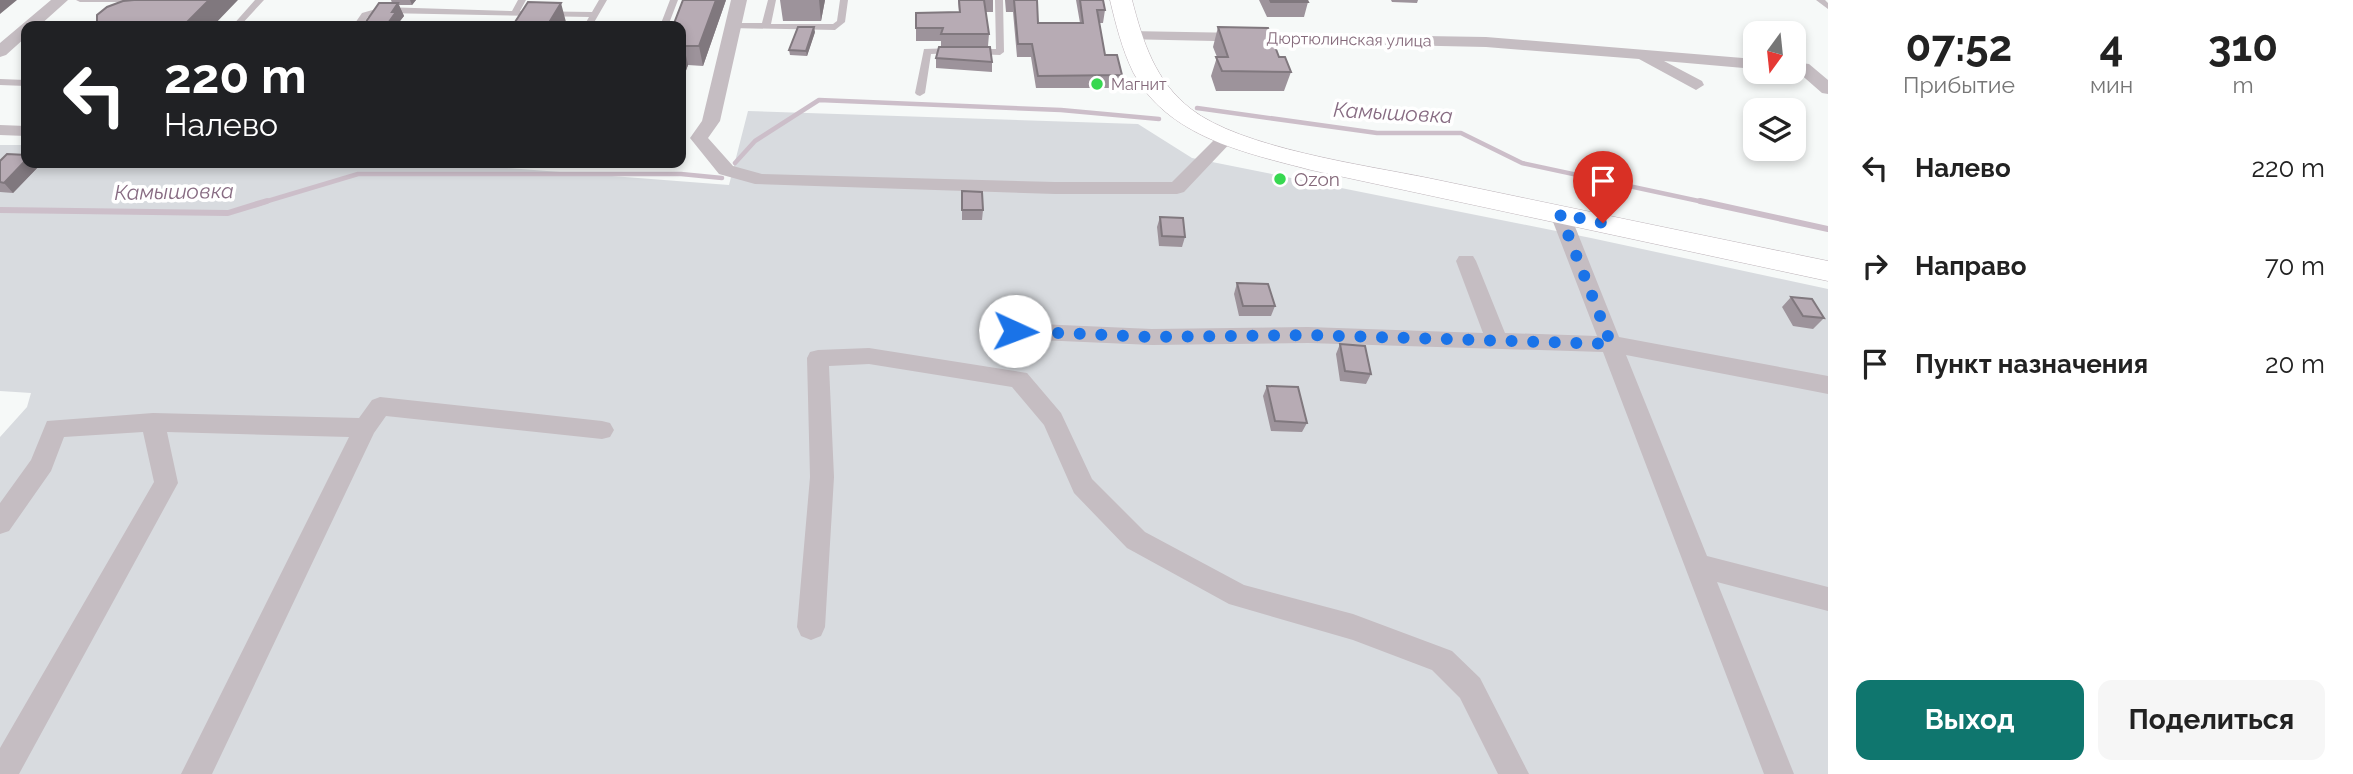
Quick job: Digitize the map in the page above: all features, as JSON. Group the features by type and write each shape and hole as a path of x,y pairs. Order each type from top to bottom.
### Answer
{"main road":[{"path":"1121,0 1128,37 1146,78 1168,103 1194,124 1226,138 1311,162 1828,271"}],"street":[{"path":"36,21 60,0"},
{"path":"739,0 711,121 690,140 726,170 762,180 1055,188 1177,188 1226,138"},
{"path":"0,52 21,34"},
{"name":"Дюртюлинская улица","path":"1128,37 1486,42 1743,63"},
{"path":"1637,54 1696,85"},
{"path":"1806,71 1828,89"},
{"path":"0,130 21,131"},
{"path":"1560,214 1779,774"},
{"path":"1466,261 1497,341"},
{"path":"1015,331 1152,337 1308,335 1611,344 1828,385"},
{"path":"811,627 822,477 818,358 869,356 1019,379 1053,420 1083,486 1136,540 1238,595 1353,626 1442,660 1470,688 1514,774"},
{"path":"196,774 365,428 380,406 602,430"},
{"path":"0,523 42,464 55,428 153,422 365,428"},
{"path":"2,774 166,483 153,422"},
{"path":"1697,565 1828,599"}],"lane":[{"path":"80,0 151,3"},
{"path":"241,21 260,0"},
{"path":"376,10 383,0"},
{"path":"426,10 433,0"},
{"path":"515,13 522,0"},
{"path":"591,21 603,0"},
{"path":"666,21 674,0"},
{"path":"766,26 772,0"},
{"path":"733,26 835,27 841,22 844,0"},
{"path":"920,93 927,51 1000,52 999,0"},
{"path":"1820,0 1828,7"},
{"path":"361,21 365,15 376,10 594,15"},
{"path":"0,82 21,83"}],"shaded area":[{"path":"748,111 1138,124 1192,158 1591,238 1828,289 1828,774 0,774 0,437 27,407 31,393 0,391 0,145 21,145 21,168 507,168 729,185"}],"building":[{"path":"209,0 188,21 97,21 97,15 107,7 123,1"},
{"path":"683,0 716,0 699,46 686,46 686,21 675,21"},
{"path":"959,0 984,0 989,34 941,34 943,28 916,28 916,13 960,12"},
{"path":"1014,0 1037,0 1038,23 1083,23 1080,0 1103,0 1105,10 1097,10 1105,55 1117,55 1122,75 1038,76 1032,44 1018,44"},
{"path":"1270,0 1307,0 1308,2 1271,2"},
{"path":"528,2 561,3 550,21 516,21"},
{"path":"379,3 398,3 390,21 366,21"},
{"path":"798,27 814,27 806,51 789,50"},
{"path":"1218,27 1268,28 1279,57 1285,57 1291,72 1222,71 1216,57 1228,57"},
{"path":"939,47 990,47 992,62 936,58"},
{"path":"7,154 21,155 21,165 4,183 0,182 0,161"},
{"path":"962,191 982,192 983,210 962,210"},
{"path":"1160,217 1183,218 1185,237 1162,236"},
{"path":"1237,283 1268,284 1275,306 1243,306"},
{"path":"1791,297 1812,299 1824,318 1803,316"},
{"path":"1340,344 1365,346 1371,374 1345,371"},
{"path":"1267,386 1298,387 1307,423 1275,421"}],"waterway":[{"name":"Камышовка","path":"735,163 755,141 819,100 1061,110 1159,119"},
{"name":"Камышовка","path":"1197,108 1377,133 1461,133 1522,163 1708,203"},
{"name":"Камышовка","path":"261,203 358,174 681,174 722,178"},
{"name":"Камышовка","path":"0,210 228,213 267,201"},
{"name":"Камышовка","path":"1700,201 1828,229"}],"place":[{"name":"Магнит","path":"1097,84"},
{"name":"Ozon","path":"1280,179"}],"route":[{"path":"1015,331 1152,337 1308,335 1611,344 1560,214 1603,223"}]}
